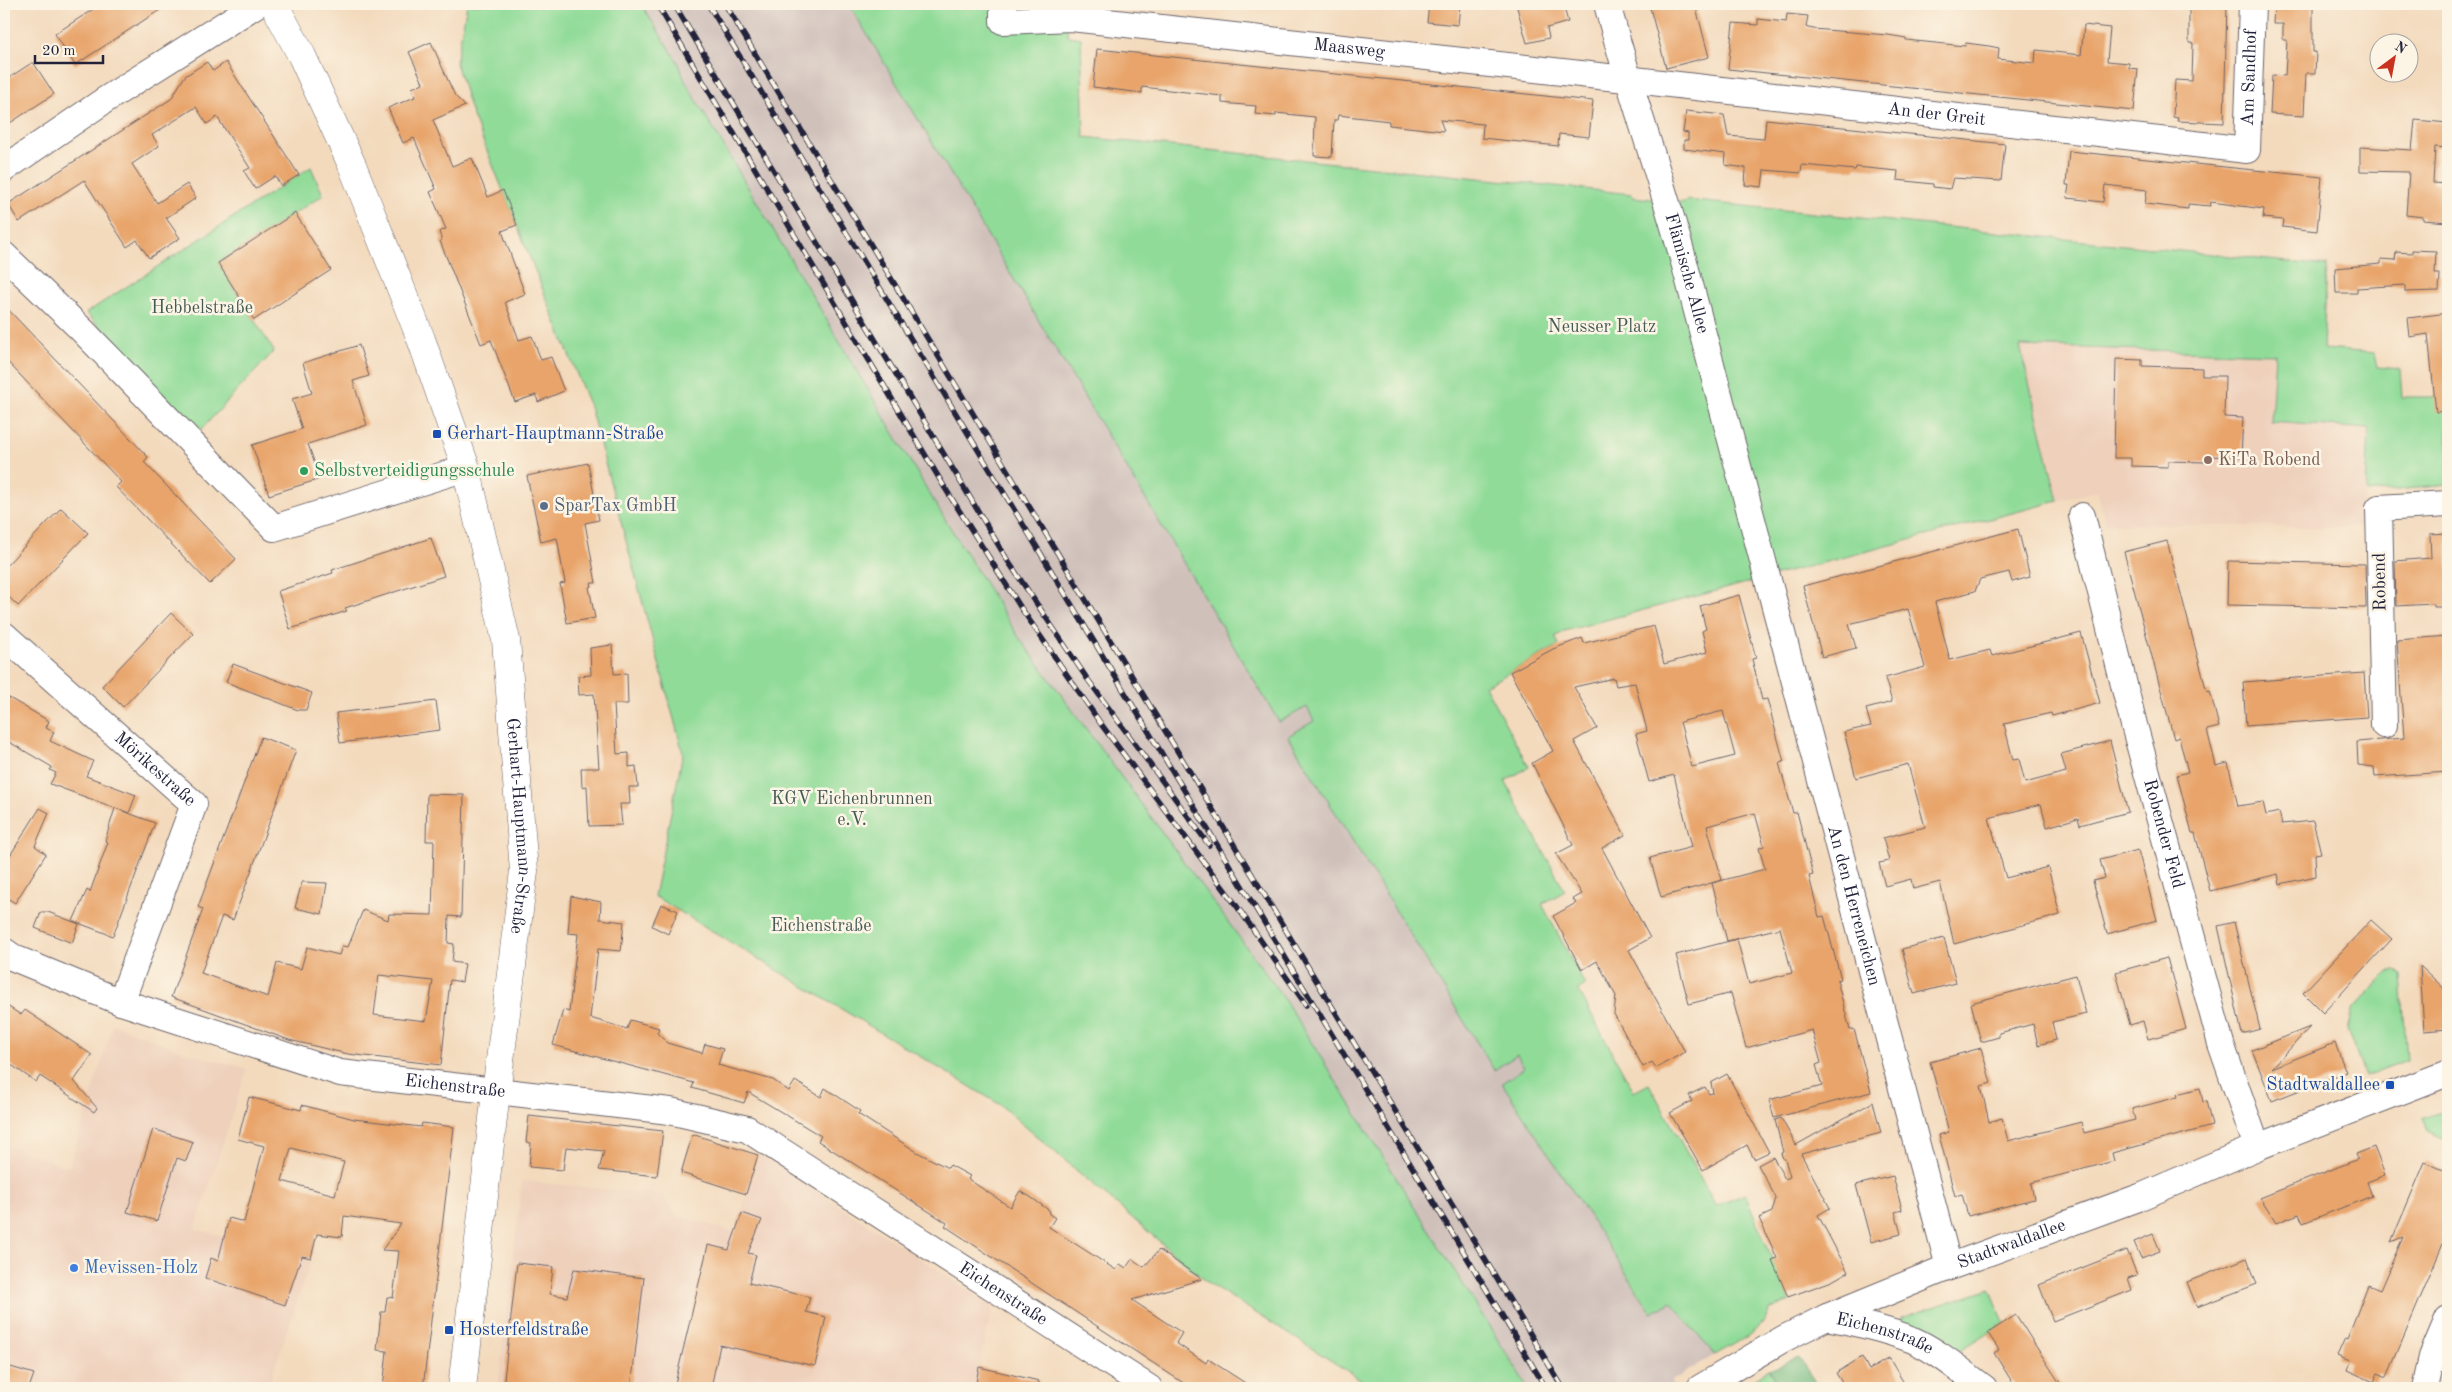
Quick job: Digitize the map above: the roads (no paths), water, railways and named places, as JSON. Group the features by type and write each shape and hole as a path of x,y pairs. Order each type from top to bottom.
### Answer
{"street":[{"path":"4,169 105,100 257,4"},
{"name":"Gerhart-Hauptmann-Straße","path":"274,4 302,56 352,166 421,339 466,468 506,640 524,871 496,1092"},
{"name":"Maasweg","path":"1003,4 1003,21 1071,11 1626,79"},
{"name":"Flämische Allee","path":"1607,4 1626,79 1674,228 1759,545"},
{"name":"Am Sandhof","path":"2247,150 2252,4"},
{"name":"An der Greit","path":"1626,79 2247,150"},
{"path":"4,254 82,330 274,528 466,468"},
{"name":"Robend","path":"2384,725 2379,508 2448,504"},
{"name":"Robender Feld","path":"2082,516 2134,725 2221,1044 2257,1147"},
{"name":"An den Herreneichen","path":"1759,545 1949,1267"},
{"name":"Mörikestraße","path":"4,634 194,804 121,1002"},
{"name":"Eichenstraße","path":"4,952 14,958 121,1002 340,1073 670,1111 747,1129 1149,1388"},
{"name":"Stadtwaldallee","path":"1827,1317 1949,1267 2140,1198 2257,1147 2448,1073"},
{"path":"462,1388 496,1092"},
{"name":"Eichenstraße","path":"1700,1388 1783,1339 1827,1317 1881,1329 1914,1341 1949,1361 1984,1388"},
{"path":"2425,1388 2432,1357 2448,1319"}],"railway":[{"path":"657,4 945,488 1021,608 1101,724 1236,905 1306,1005"},
{"path":"674,4 1008,561 1086,677 1209,845"},
{"path":"708,4 1546,1388"},
{"path":"725,4 1563,1388"}],"place":[{"name":"Gerhart-Hauptmann-Straße","path":"437,434"},
{"name":"KiTa Robend","path":"2208,460"},
{"name":"Selbstverteidigungsschule","path":"304,471"},
{"name":"SparTax GmbH","path":"544,506"},
{"name":"Stadtwaldallee","path":"2390,1085"},
{"name":"Mevissen-Holz","path":"74,1268"},
{"name":"Hosterfeldstraße","path":"449,1330"}],"park label":[{"name":"Hebbelstraße","path":"202,308"},
{"name":"Neusser Platz","path":"1602,327"},
{"name":"KGV Eichenbrunnen e.V.","path":"852,810"}]}
